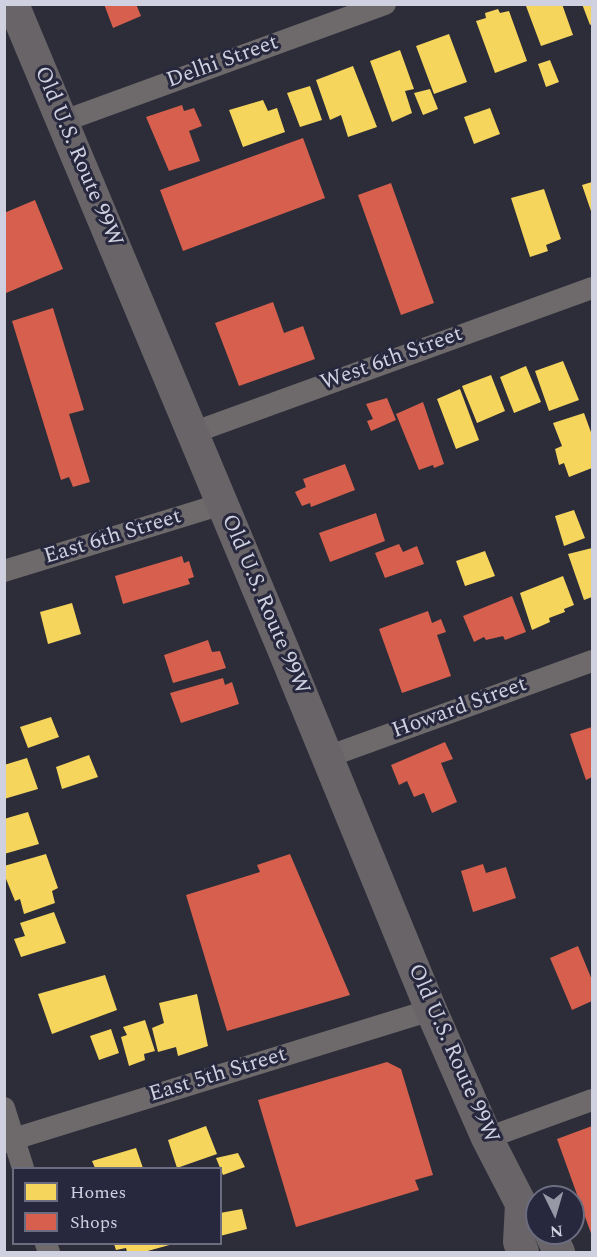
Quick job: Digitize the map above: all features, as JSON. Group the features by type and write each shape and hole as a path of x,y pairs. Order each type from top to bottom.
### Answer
{"main road":[{"name":"Old U.S. Route 99W","path":"13,4 431,1010 487,1138 525,1205"},
{"name":"Old U.S. Route 99W","path":"523,1252 519,1242 525,1224"}],"street":[{"name":"Delhi Street","path":"61,122 385,4"},
{"name":"West 6th Street","path":"192,433 592,288"},
{"name":"East 6th Street","path":"4,571 222,504"},
{"name":"Howard Street","path":"327,757 592,661"},
{"name":"East 5th Street","path":"9,1140 431,1010"},
{"path":"487,1138 592,1100"},
{"path":"4,1108 9,1140 22,1167"}],"building: Homes":[{"path":"529,4 562,4 573,35 541,46 526,6"},
{"path":"582,4 592,4 592,24 590,25"},
{"path":"498,9 500,13 509,11 527,61 495,73 476,21 486,18 485,13"},
{"path":"449,34 467,82 434,94 416,46"},
{"path":"400,50 414,89 405,91 412,113 392,122 370,61"},
{"path":"550,60 559,82 546,87 538,64"},
{"path":"353,66 377,127 348,137 341,115 330,120 316,80"},
{"path":"310,86 322,120 300,127 287,93"},
{"path":"430,89 438,109 423,115 414,93"},
{"path":"263,100 268,111 277,108 285,132 243,147 229,110"},
{"path":"490,108 500,134 474,144 464,117"},
{"path":"592,182 592,214 582,185"},
{"path":"544,189 561,239 546,245 548,251 530,257 511,198"},
{"path":"563,361 579,400 549,411 535,371"},
{"path":"526,366 541,402 514,413 500,377"},
{"path":"491,375 505,411 477,423 462,386"},
{"path":"460,389 479,440 456,449 437,399"},
{"path":"584,413 592,435 592,468 569,477 564,463 559,465 555,449 562,446 553,423"},
{"path":"574,510 585,538 564,546 555,516"},
{"path":"592,548 592,597 584,600 568,554"},
{"path":"485,551 495,576 465,586 456,561"},
{"path":"563,576 574,605 564,609 565,612 549,618 550,622 532,630 520,593"},
{"path":"72,603 81,634 48,644 40,612"},
{"path":"51,717 59,737 28,748 20,727"},
{"path":"89,755 98,777 62,789 56,767"},
{"path":"27,758 38,789 4,799 4,765"},
{"path":"28,812 39,844 4,854 4,819"},
{"path":"46,854 58,888 52,891 55,903 24,914 20,899 15,901 4,874 4,866"},
{"path":"54,912 66,943 21,957 14,939 25,936 20,923"},
{"path":"105,975 117,1010 52,1034 38,994"},
{"path":"197,994 208,1046 178,1056 176,1047 158,1052 152,1028 164,1023 159,1003"},
{"path":"145,1020 155,1051 144,1054 145,1060 129,1066 121,1037 127,1035 123,1027"},
{"path":"111,1029 119,1053 99,1060 90,1036"},
{"path":"206,1126 217,1154 177,1167 168,1140"},
{"path":"136,1148 143,1167 95,1167 92,1161"},
{"path":"238,1153 245,1167 223,1175 222,1167 220,1167 216,1158"},
{"path":"242,1209 247,1229 222,1235 222,1213"},
{"path":"114,1245 169,1245 144,1252 127,1252 126,1248 116,1250"}],"building: Shops":[{"path":"104,4 136,4 141,16 113,28"},
{"path":"182,105 184,111 194,108 202,126 189,131 200,161 169,171 146,117"},
{"path":"303,138 325,198 183,251 160,190"},
{"path":"391,183 434,303 401,315 358,195"},
{"path":"35,200 63,269 6,293 4,289 4,213"},
{"path":"273,302 284,333 303,326 315,359 239,386 215,323"},
{"path":"53,308 84,410 69,414 90,482 73,487 69,477 61,480 12,321"},
{"path":"387,398 396,420 371,431 367,421 373,419 366,404"},
{"path":"423,402 444,464 419,470 396,414"},
{"path":"345,464 355,490 311,507 310,503 302,506 295,492 306,487 303,479"},
{"path":"376,513 385,541 330,562 319,533"},
{"path":"399,544 403,552 417,546 424,564 385,578 375,553"},
{"path":"182,556 184,563 189,561 194,577 188,579 190,584 123,604 115,576"},
{"path":"512,596 526,632 505,640 503,636 486,640 484,637 474,642 463,616"},
{"path":"428,611 432,623 441,619 446,632 437,635 451,676 402,693 379,629"},
{"path":"208,640 212,652 220,651 226,668 173,683 164,655"},
{"path":"223,678 225,685 232,682 239,704 181,723 170,693"},
{"path":"592,727 592,777 586,780 570,734"},
{"path":"445,742 453,759 441,763 457,802 432,813 424,793 414,797 407,781 399,785 391,765"},
{"path":"290,854 350,995 227,1031 186,895 260,872 257,865"},
{"path":"483,864 486,873 506,867 516,898 473,912 461,871"},
{"path":"578,946 592,980 592,1001 572,1010 550,958"},
{"path":"387,1062 401,1069 433,1175 415,1180 419,1190 296,1227 258,1100"},
{"path":"592,1126 592,1236 585,1217 585,1185 574,1185 557,1139"}]}
